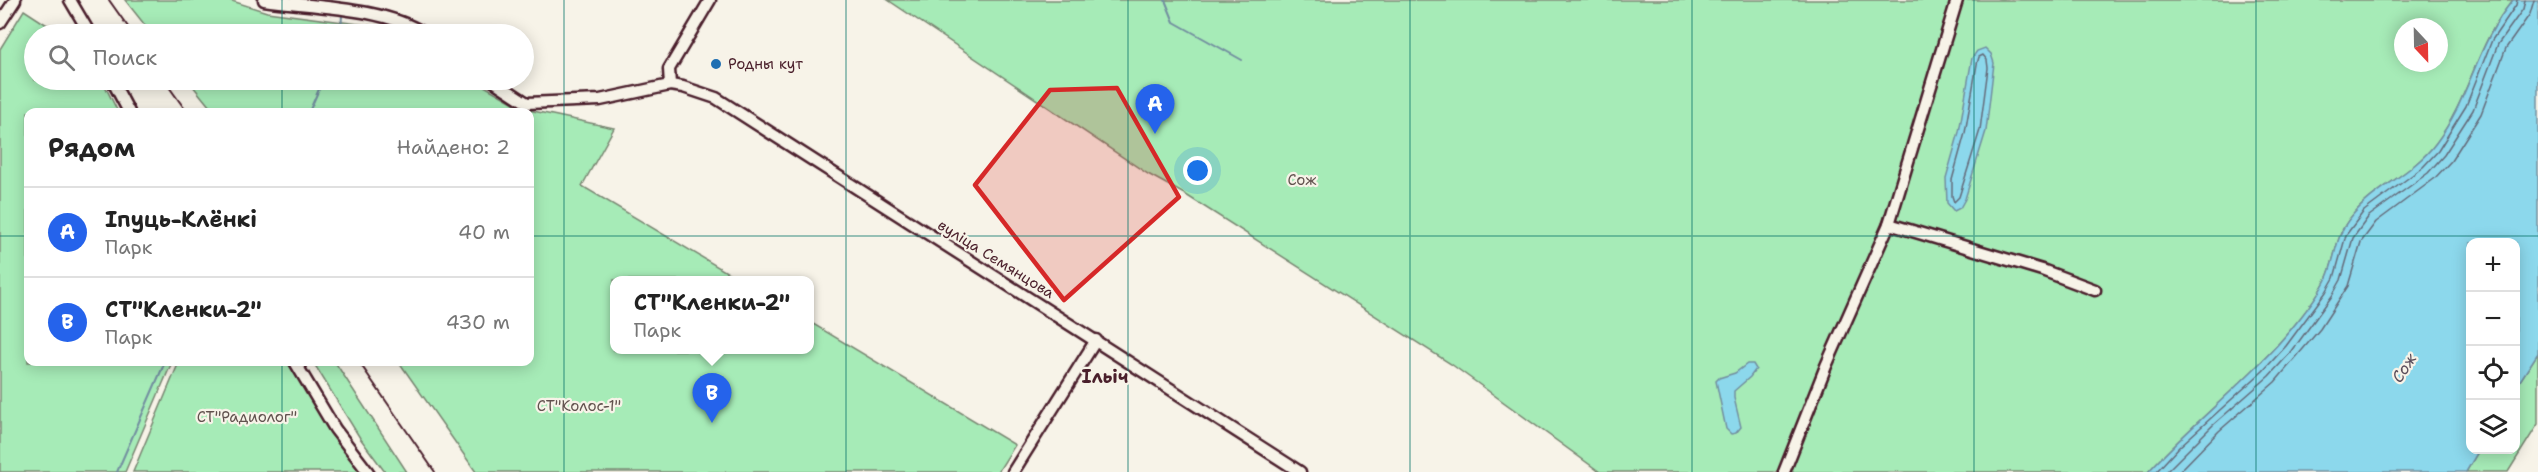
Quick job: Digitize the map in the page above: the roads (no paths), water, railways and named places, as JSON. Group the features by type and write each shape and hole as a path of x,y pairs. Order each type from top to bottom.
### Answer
{"street":[{"path":"0,23 15,0"},
{"path":"70,0 84,24"},
{"path":"264,0 349,11 400,20 407,24"},
{"path":"670,86 669,69 710,0"},
{"path":"1784,472 1826,366 1889,224 1957,0"},
{"name":"вуліца Семянцова","path":"507,90 527,103 600,100 670,86 683,87 716,98 1299,472"},
{"path":"117,90 127,108"},
{"path":"1889,224 2042,270 2095,290"},
{"path":"1013,472 1096,340"},
{"path":"297,366 335,429 368,472"}],"water":[{"name":"Сож","path":"2513,0 2538,0 2538,353 2520,381 2520,238 2466,238 2466,454 2477,454 2466,472 2148,472 2265,358 2301,317 2326,281 2339,238 2351,217 2371,197 2427,154 2436,143 2458,107 2490,34"},
{"path":"1985,48 1991,54 1994,63 1986,131 1965,199 1960,208 1954,211 1947,203 1946,178 1959,132 1972,58 1977,51"},
{"path":"1747,364 1753,364 1756,369 1734,391 1741,427 1736,433 1731,434 1726,429 1716,381 1735,373"}],"waterway":[{"path":"1165,0 1174,22 1242,60"},
{"path":"342,14 342,24"},
{"path":"311,108 319,90"},
{"path":"117,472 163,366"}],"railway":[{"path":"109,0 126,24"},
{"path":"171,90 184,108"},
{"path":"362,366 435,472"}],"place":[{"name":"Родны кут","path":"716,64"},
{"name":"Іпуць-Клёнкі","path":"1155,134"},
{"name":"СТ\"Кленки-2\"","path":"712,423"}],"district":[{"name":"Ільіч","path":"1105,377"}],"park label":[{"name":"СТ\"Колос-1\"","path":"579,406"},
{"name":"СТ\"Радиолог\"","path":"247,417"}]}
